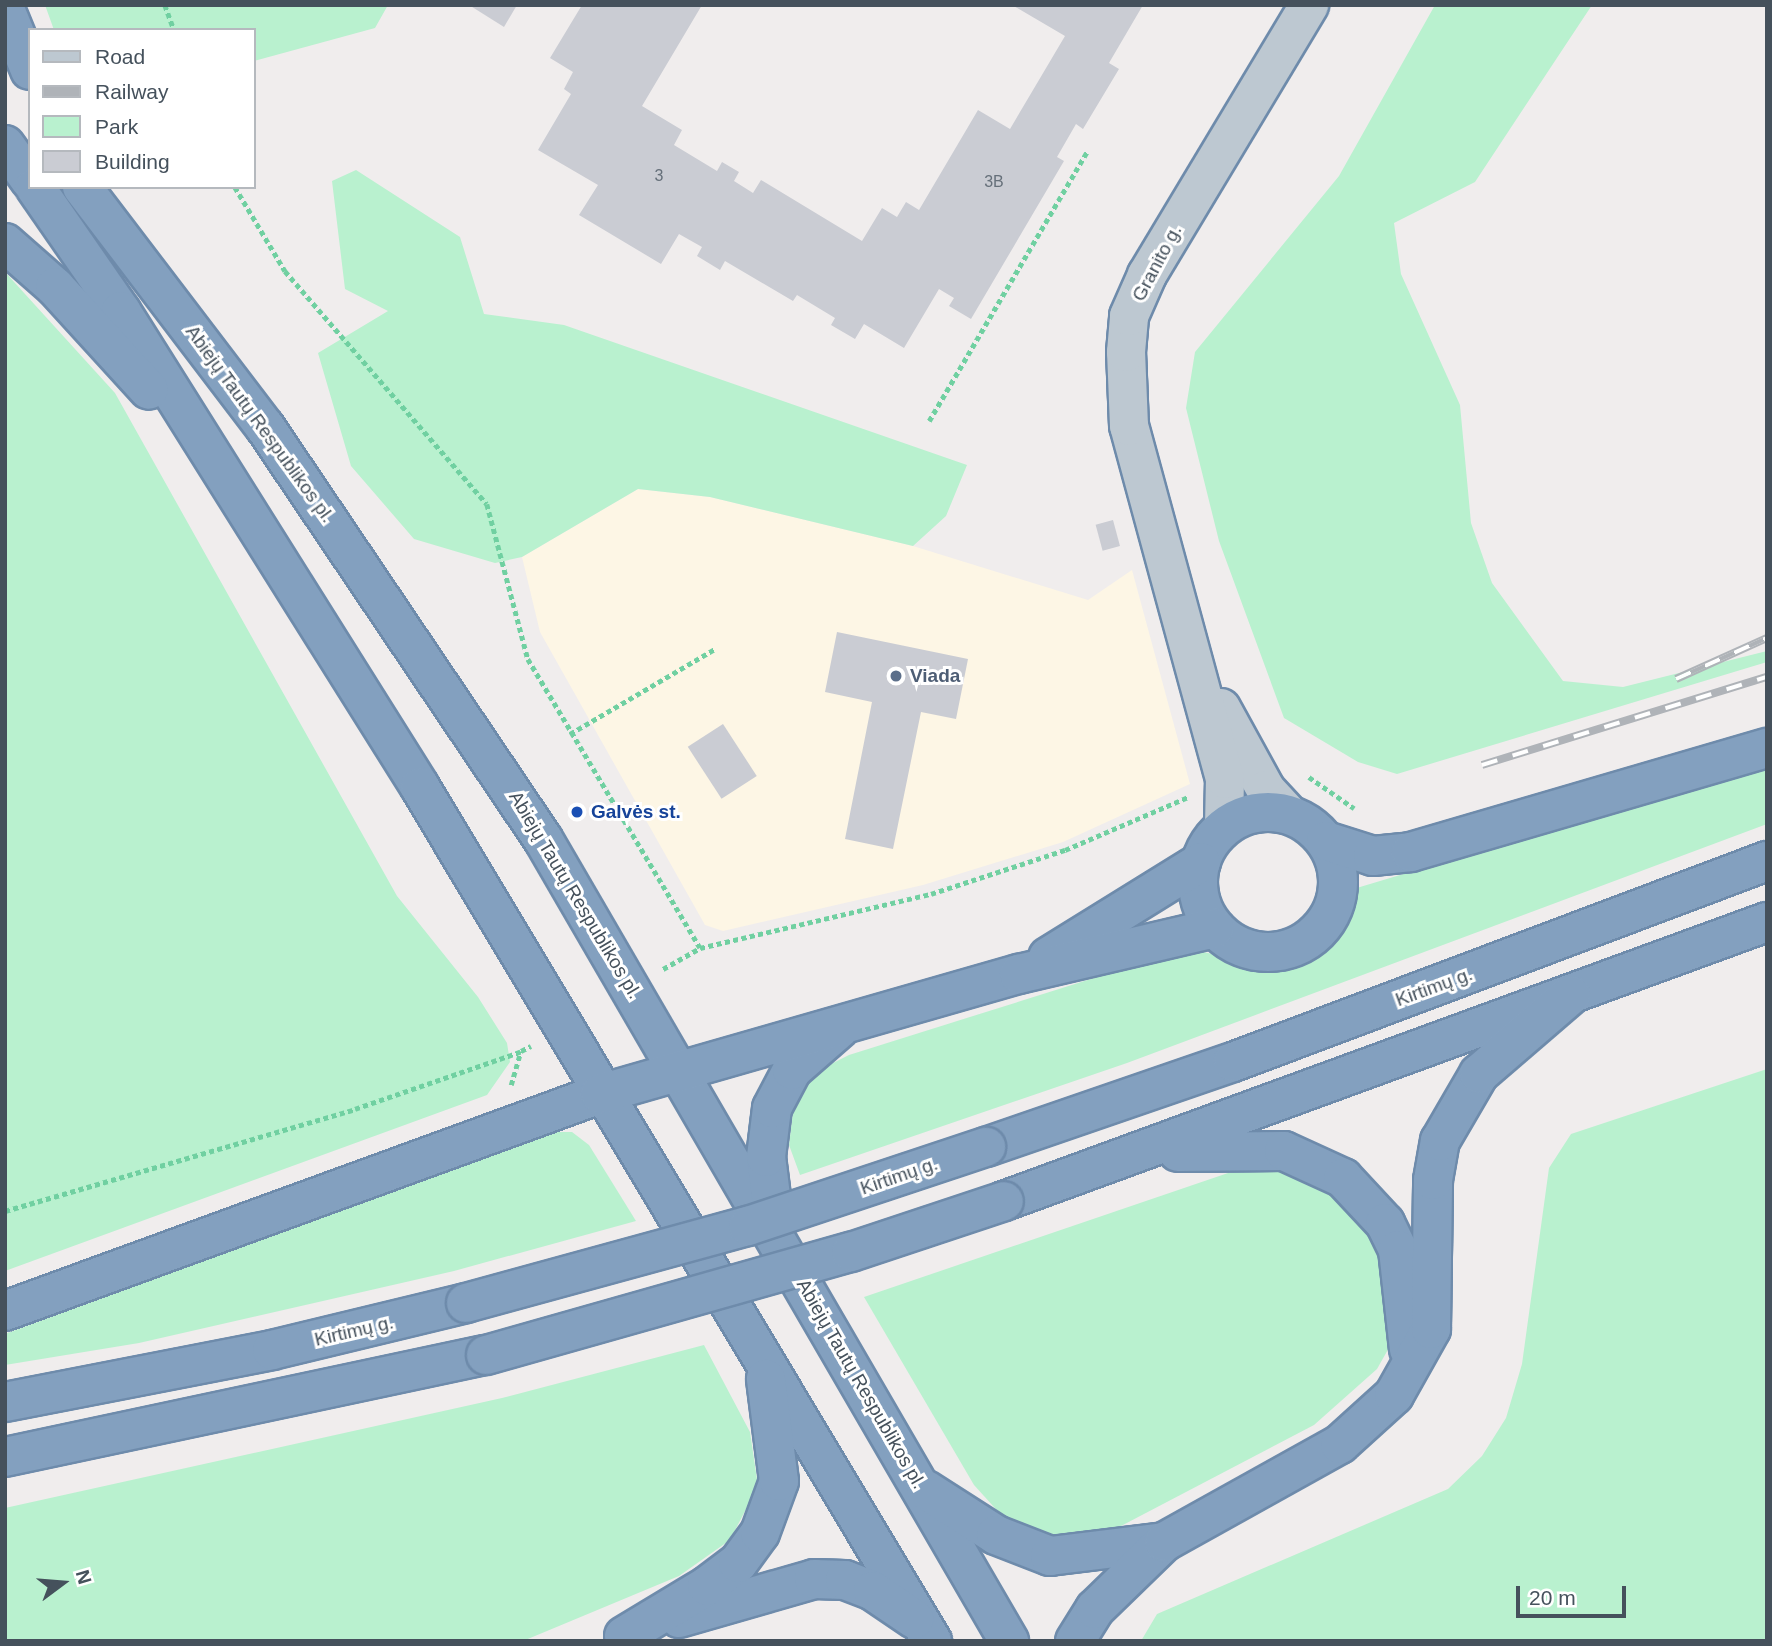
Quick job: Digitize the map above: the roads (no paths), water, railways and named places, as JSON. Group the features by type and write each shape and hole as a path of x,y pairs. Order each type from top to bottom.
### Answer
{"highway":[{"path":"5,9 28,65"},
{"path":"5,117 28,138"},
{"path":"5,145 28,177"},
{"path":"35,189 121,311 209,457 420,787 600,1094 926,1632"},
{"name":"Abiejų Tautų Respublikos pl.","path":"86,190 408,632 544,839 1009,1641"},
{"path":"5,243 55,286 209,457"},
{"path":"1019,974 1201,862 1224,827 1266,811 1288,814 1326,841 1373,856 1411,852 1767,748"},
{"path":"1201,862 1202,904 1214,928 1236,944 1261,952 1287,950 1311,937 1329,917 1338,892 1336,865 1326,841"},
{"name":"Kirtimų g.","path":"5,1402 272,1350 466,1303 748,1226 1246,1057 1767,861"},
{"path":"5,1457 57,1449 486,1355 851,1252 1137,1154 1767,922"},
{"path":"5,1311 600,1094 1019,974 1214,928"},
{"path":"1075,1641 1095,1609 1164,1542 1340,1444 1375,1418 1431,1329 1433,1181 1440,1141 1479,1074 1571,995"},
{"path":"776,1238 766,1157 772,1108 792,1070 847,1022"},
{"path":"1137,1154 1284,1151 1343,1178 1385,1223 1398,1250 1409,1365"},
{"path":"618,1638 707,1586 738,1563 760,1533 779,1481 763,1359"},
{"path":"5,1482 57,1449"},
{"path":"921,1487 996,1535 1050,1556 1164,1542"},
{"path":"618,1638 814,1579 845,1580 873,1591 926,1632"}],"street":[{"name":"Granito g.","path":"1224,827 1225,779 1199,670 1129,426 1129,316 1308,5"},
{"name":"Granito g.","path":"1199,670 1266,790 1288,814"}],"railway":[{"path":"1676,679 1767,638"},
{"path":"1482,765 1767,677"}],"place":[{"name":"Viada","path":"896,676"},
{"name":"Galvės st.","path":"577,812"}]}
